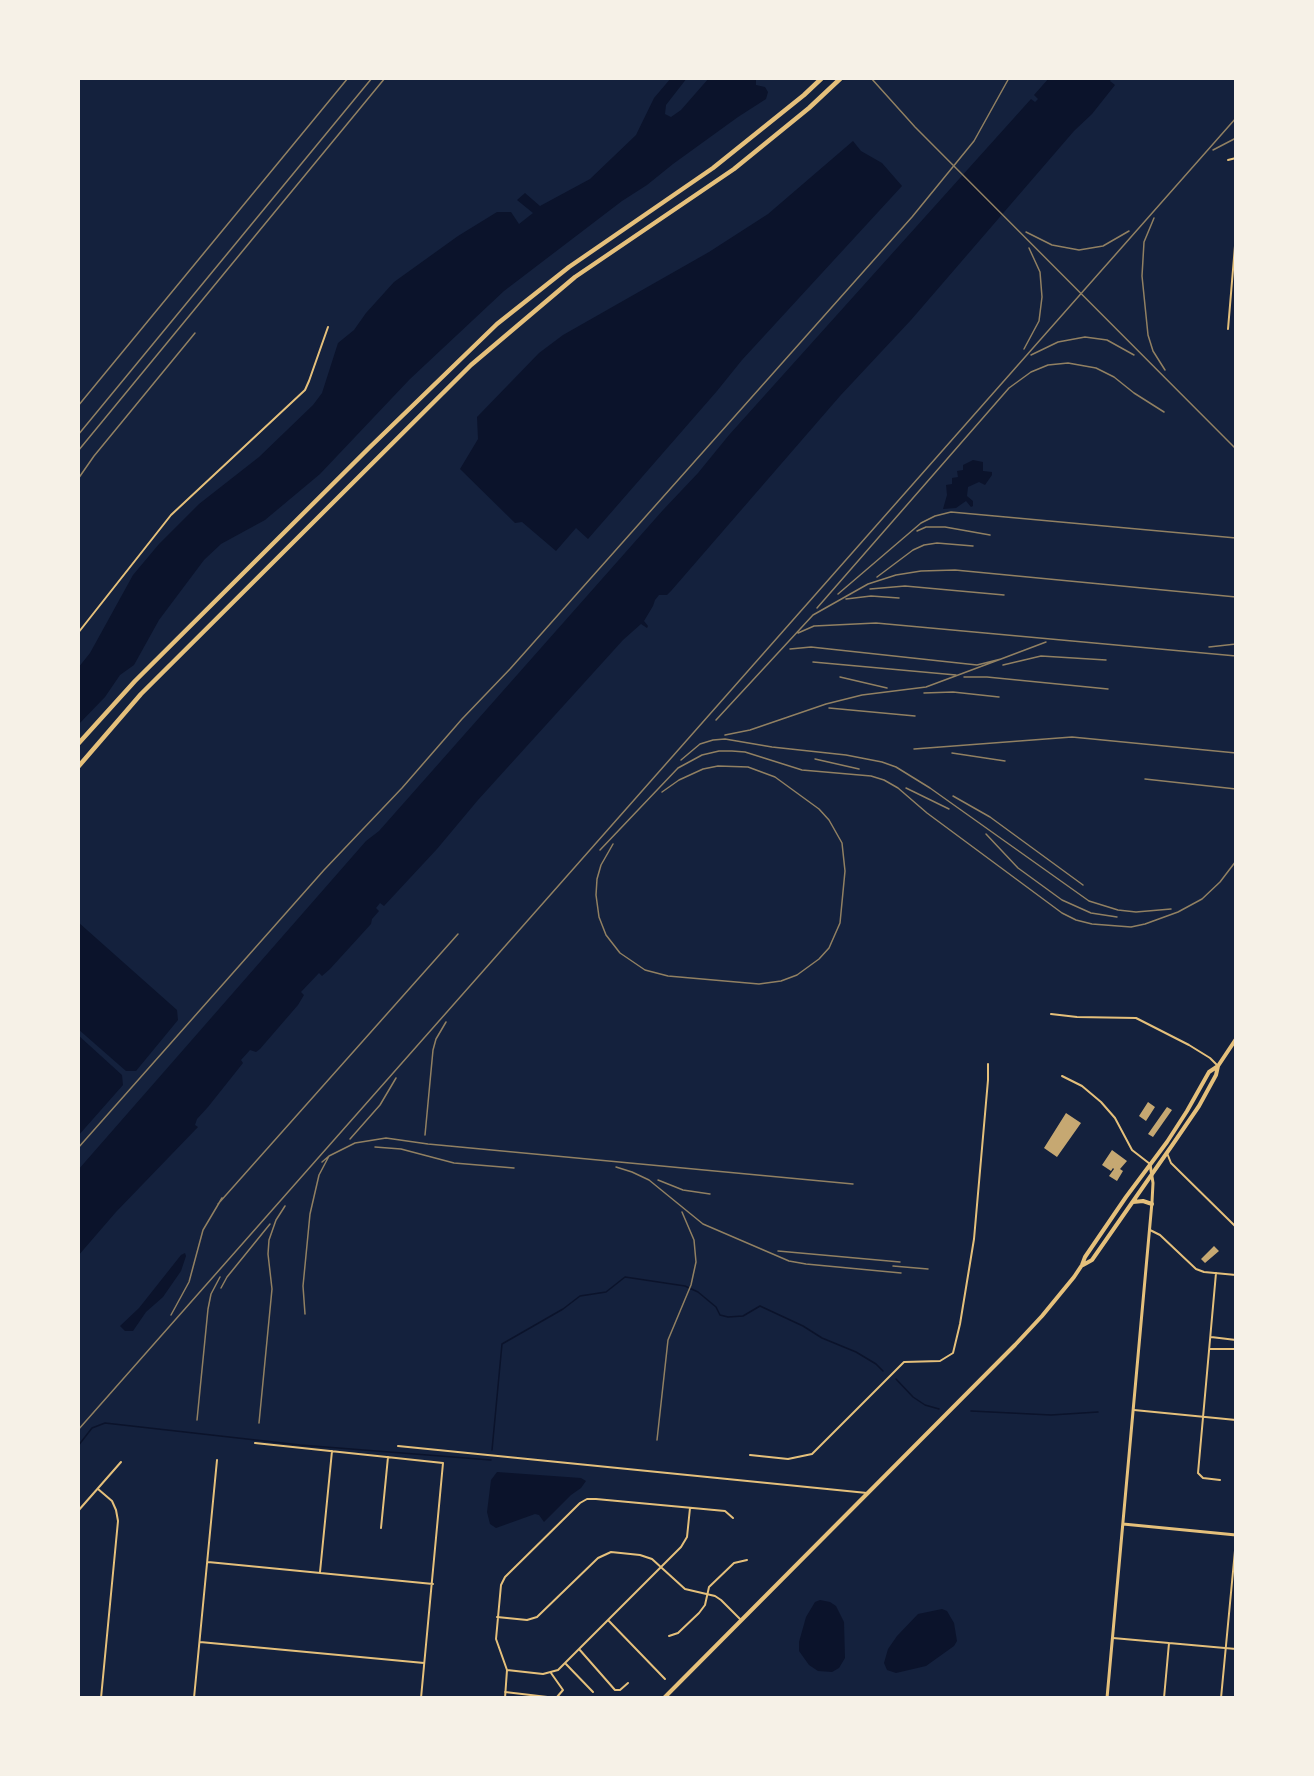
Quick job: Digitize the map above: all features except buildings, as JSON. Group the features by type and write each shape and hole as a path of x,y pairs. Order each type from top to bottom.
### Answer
{"highway":[{"path":"78,744 135,681 497,324 569,267 712,168 796,102 822,78"},
{"path":"78,767 141,694 471,365 575,277 734,169 809,108 841,78"}],"main road":[{"path":"1082,1265 1092,1260 1167,1154 1203,1098 1216,1075 1218,1066 1236,1039"},
{"path":"664,1698 1015,1345 1082,1265 1085,1257 1187,1111 1209,1072 1218,1066"},
{"path":"1132,1202 1143,1201 1152,1204"}],"street":[{"path":"1228,160 1236,158"},
{"path":"1228,329 1236,234"},
{"path":"78,633 171,515 304,390 328,327"},
{"path":"1051,1014 1136,1018 1189,1045 1218,1066"},
{"path":"750,1455 788,1459 812,1454 904,1362 940,1361 953,1353 974,1239 988,1064"},
{"path":"1062,1076 1082,1086 1115,1118 1132,1150 1150,1164 1153,1183 1107,1698"},
{"path":"1167,1154 1171,1163 1236,1227"},
{"path":"1161,1161 1171,1163"},
{"path":"1150,1230 1160,1234 1196,1269 1236,1275"},
{"path":"1216,1273 1198,1473 1203,1478 1220,1480"},
{"path":"1211,1337 1236,1340"},
{"path":"1210,1349 1236,1349"},
{"path":"1133,1410 1236,1420"},
{"path":"255,1443 443,1463 421,1698"},
{"path":"398,1446 867,1493"},
{"path":"320,1572 332,1451"},
{"path":"381,1528 388,1457"},
{"path":"194,1698 217,1460"},
{"path":"78,1511 121,1462"},
{"path":"98,1488 112,1501 118,1517 101,1698"},
{"path":"504,1698 507,1671 496,1639 500,1588 505,1577 582,1502 596,1499 725,1511 733,1518"},
{"path":"507,1671 551,1673 565,1663 685,1542 690,1508"},
{"path":"1123,1524 1236,1535"},
{"path":"1221,1698 1236,1540"},
{"path":"497,1617 527,1620 537,1617 598,1558 611,1552 652,1559 685,1590 707,1594 721,1600 742,1621"},
{"path":"669,1636 678,1633 699,1613 705,1605 710,1587 734,1563 747,1560"},
{"path":"208,1562 433,1584"},
{"path":"608,1620 665,1679"},
{"path":"1112,1638 1236,1649"},
{"path":"199,1641 424,1663"},
{"path":"1164,1698 1169,1643"},
{"path":"579,1650 615,1690 620,1690 627,1683"},
{"path":"565,1663 593,1692"},
{"path":"505,1692 556,1698 563,1690 551,1673"}],"water":[{"path":"671,78 687,78 666,105 665,114 671,117 681,110 709,78 756,78 756,85 765,87 768,92 766,99 622,201 504,291 410,379 320,474 265,520 221,544 204,560 159,620 134,665 120,675 105,697 78,725 78,668 90,653 133,575 159,544 199,504 259,457 313,405 322,393 338,343 354,330 394,282 458,236 497,212 511,212 519,224 533,213 517,200 525,193 540,206 590,179 636,135 654,98"},
{"path":"1049,78 1112,78 1110,81 1115,85 1092,114 1074,131 911,320 840,396 671,591 667,595 659,595 644,621 647,628 641,624 623,640 478,800 437,849 384,906 380,903 376,908 379,911 371,924 330,969 322,976 319,973 301,992 304,995 298,1005 260,1049 256,1052 250,1050 241,1060 243,1063 197,1119 195,1125 198,1127 116,1212 78,1256 78,1170 366,841 379,831 698,473 729,435 1031,99 1035,102 1038,99 1034,95"},
{"path":"853,141 861,151 882,163 902,186 742,360 588,539 576,528 556,551 522,522 515,523 460,469 478,439 477,417 539,353 563,335 709,252 768,214"},
{"path":"973,460 983,462 983,471 992,472 992,475 985,485 979,482 968,487 967,496 973,501 973,506 971,507 966,501 956,508 943,509 947,495 946,485 952,484 952,478 958,477 957,471 963,470 963,465"},
{"path":"78,922 177,1010 178,1020 136,1071 126,1071 78,1029"},
{"path":"78,1035 122,1075 123,1085 78,1136"},
{"path":"185,1253 181,1271 163,1297 146,1312 133,1331 125,1331 120,1326 139,1308"},
{"path":"497,1472 581,1478 586,1481 544,1522 539,1515 535,1514 496,1528 490,1524 487,1512 491,1480"},
{"path":"820,1600 836,1606 844,1622 845,1658 839,1668 832,1672 818,1671 809,1665 799,1651 799,1642 806,1617 815,1602"},
{"path":"942,1609 947,1611 954,1623 957,1641 954,1646 926,1666 896,1673 887,1670 884,1663 888,1649 897,1636 918,1614"}],"waterway":[{"path":"492,1450 502,1344 563,1309 580,1296 606,1292 625,1277 685,1286 698,1292 716,1307 720,1315 728,1317 743,1316 760,1306 803,1326 822,1338 856,1352 883,1371"},
{"path":"896,1379 913,1397 925,1405 939,1409"},
{"path":"971,1411 1051,1415 1098,1412"},
{"path":"78,1446 92,1428 105,1423 300,1445 491,1460"}],"railway":[{"path":"78,406 348,78"},
{"path":"78,435 372,78"},
{"path":"78,451 385,78"},
{"path":"871,78 915,127 1236,449"},
{"path":"78,1148 324,870 510,669 912,217 974,141 1009,78"},
{"path":"78,1430 1236,118"},
{"path":"1213,150 1236,138"},
{"path":"1154,218 1144,242 1142,276 1148,335 1153,351 1165,370"},
{"path":"1026,232 1052,245 1079,250 1103,246 1129,231"},
{"path":"1024,349 1039,321 1042,297 1040,272 1029,248"},
{"path":"78,479 94,456 195,333"},
{"path":"1031,355 1058,342 1085,337 1107,340 1134,355"},
{"path":"817,608 1009,388 1031,372 1048,365 1068,363 1096,368 1114,377 1164,412"},
{"path":"838,594 921,523 951,512 1236,538"},
{"path":"917,531 926,527 945,527 990,535"},
{"path":"877,577 913,550 924,545 937,543 973,546"},
{"path":"716,720 813,615 868,584 896,575 921,571 955,570 1236,597"},
{"path":"870,589 905,586 1004,595"},
{"path":"846,599 871,596 899,598"},
{"path":"798,633 814,626 876,623 1236,656"},
{"path":"790,649 811,647 977,665 1001,659 1046,642"},
{"path":"1209,647 1236,644"},
{"path":"1003,665 1041,656 1106,660"},
{"path":"725,735 750,730 826,704 862,695 926,687 1001,659"},
{"path":"813,662 956,675"},
{"path":"840,677 887,688"},
{"path":"964,677 987,677 1108,689"},
{"path":"924,693 953,692 999,697"},
{"path":"829,708 915,716"},
{"path":"914,749 1072,737 1236,753"},
{"path":"681,760 700,744 725,739 882,762 896,767 930,788 1089,901 1118,910 1136,912 1171,909"},
{"path":"600,850 678,768 702,755 732,751 745,752 802,770 871,776 884,780 898,788 927,813 1062,913 1092,924 1131,927 1178,912 1202,899 1220,882 1236,861"},
{"path":"952,753 1005,761"},
{"path":"815,759 859,769"},
{"path":"613,844 601,865 597,879 596,895 599,917 606,935 620,953 645,970 668,976 759,984 781,981 797,975 819,959 829,948 840,923 845,871 842,843 829,820 819,809 775,777 748,767 718,766 703,769 679,780 662,792"},
{"path":"1145,779 1236,789"},
{"path":"906,788 949,809"},
{"path":"953,796 990,817 1083,885"},
{"path":"986,834 1018,868 1062,900 1091,913 1117,917"},
{"path":"218,1204 458,934"},
{"path":"425,1135 433,1050 436,1039 446,1022"},
{"path":"350,1139 380,1105 396,1078"},
{"path":"322,1162 355,1143 386,1138 428,1144 853,1184"},
{"path":"375,1147 401,1149 454,1163 514,1168"},
{"path":"305,1314 303,1286 310,1214 319,1175 329,1156"},
{"path":"616,1167 649,1180 703,1224 789,1261 901,1273"},
{"path":"658,1180 683,1190 710,1194"},
{"path":"171,1315 189,1282 203,1230 222,1198"},
{"path":"259,1423 272,1289 268,1254 269,1240 276,1220 285,1206"},
{"path":"657,1440 668,1340 691,1285 696,1262 694,1240 682,1212"},
{"path":"221,1288 227,1277 270,1224"},
{"path":"778,1251 900,1262"},
{"path":"893,1266 928,1269"},
{"path":"197,1420 208,1309 211,1294 220,1277"}]}
